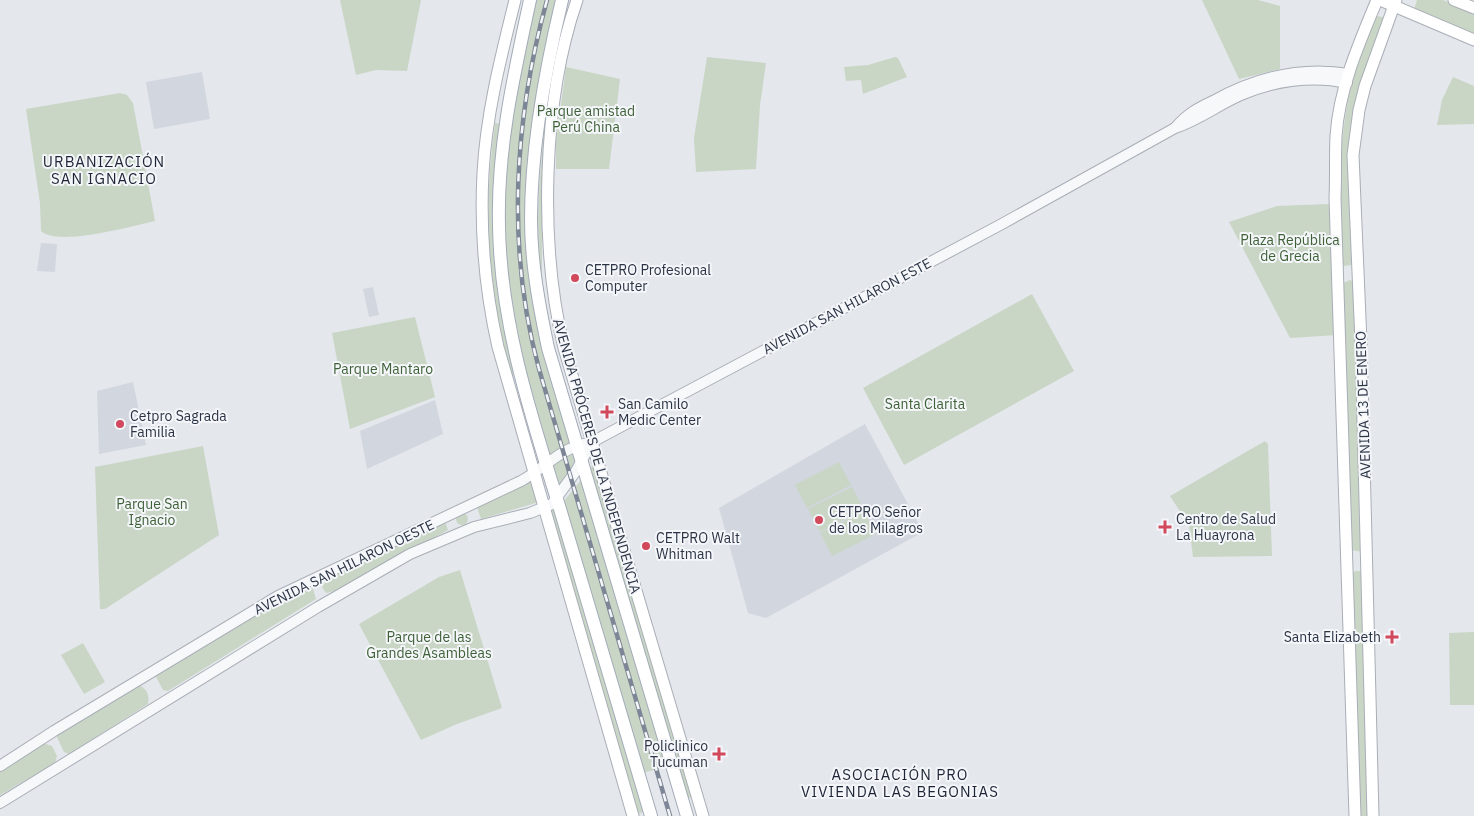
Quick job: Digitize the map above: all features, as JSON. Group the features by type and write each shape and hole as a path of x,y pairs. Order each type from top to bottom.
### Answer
{"main road":[{"path":"515,0 486,137 483,172 483,236 493,323 543,509 633,816"},
{"path":"530,0 501,154 499,226 506,311 546,464 651,816"},
{"name":"AVENIDA PRÓCERES DE LA INDEPENDENCIA","path":"562,0 537,135 531,220 540,310 548,348 687,816"},
{"name":"AVENIDA PRÓCERES DE LA INDEPENDENCIA","path":"577,0 563,51 551,132 548,215 549,256 557,320 703,816"},
{"path":"1378,0 1395,3 1474,40"},
{"name":"AVENIDA 13 DE ENERO","path":"1356,816 1335,198 1336,136 1348,78 1378,0"},
{"path":"1454,0 1474,8"},
{"name":"AVENIDA 13 DE ENERO","path":"1373,816 1361,342 1353,155 1359,110 1365,86 1395,3"}],"street":[{"name":"AVENIDA SAN HILARON ESTE","path":"592,442 1000,225 1175,128 1186,115 1236,88 1254,81 1298,73 1348,78"},
{"name":"AVENIDA SAN HILARON OESTE","path":"0,766 54,731 278,596 377,551 534,474 546,464 577,445 592,442"},
{"path":"543,509 557,500 592,442"},
{"name":"AVENIDA SAN HILARON OESTE","path":"0,803 318,607 410,554 474,527 543,509"}],"shaded area":[{"path":"202,72 210,119 154,129 146,82"},
{"path":"41,243 57,244 55,272 37,271"},
{"path":"373,287 379,315 369,317 363,289"},
{"name":"Cetpro Sagrada Familia","path":"133,382 146,445 99,454 97,391"},
{"path":"435,400 443,434 367,469 360,431"},
{"name":"CETPRO Señor de los Milagros","path":"865,424 923,532 766,618 748,613 719,508"}],"green space":[{"path":"340,0 421,0 407,71 376,70 356,75"},
{"path":"535,0 557,0 526,224 572,443 550,456 516,335 503,230 508,136"},
{"path":"1202,0 1258,0 1280,6 1280,69 1239,79"},
{"path":"1417,0 1443,0 1474,12 1474,34 1414,10"},
{"path":"1378,16 1385,18 1357,101 1353,262 1351,265 1344,266 1342,264 1340,179 1344,124 1356,70 1370,28"},
{"path":"707,57 766,63 760,105 756,169 696,172 694,138"},
{"path":"895,57 898,58 907,77 863,94 861,80 846,81 844,67 868,65"},
{"name":"Parque amistad Perú China","path":"566,67 620,79 609,169 556,169 556,142"},
{"path":"1453,77 1474,86 1474,124 1437,125 1442,100"},
{"path":"120,93 127,95 133,103 155,221 114,231 79,236 63,237 41,231 40,203 26,109"},
{"path":"495,123 500,124 495,196 513,363 513,380 499,327 493,294 489,251 489,187"},
{"path":"545,123 548,124 542,204 542,278 538,219"},
{"name":"Plaza República de Grecia","path":"1329,204 1338,335 1290,338 1229,222 1277,206"},
{"path":"1350,280 1354,282 1362,552 1351,550 1343,283"},
{"name":"Santa Clarita","path":"1032,294 1074,371 904,465 863,388"},
{"name":"Parque Mantaro","path":"415,317 435,397 350,429 332,333"},
{"path":"1265,441 1268,444 1272,556 1193,557 1189,525 1170,496"},
{"name":"Parque San Ignacio","path":"203,446 219,535 105,609 100,609 95,467"},
{"path":"573,450 576,461 559,486 552,464"},
{"path":"839,462 851,485 807,508 795,485"},
{"path":"595,464 692,797 685,799 587,470"},
{"path":"532,479 539,502 481,519 477,507"},
{"path":"582,479 666,767 642,773 563,502"},
{"path":"852,487 864,509 820,532 808,509"},
{"path":"553,504 643,812 635,815 547,507"},
{"path":"864,511 876,534 832,556 820,533"},
{"path":"460,513 464,513 468,519 464,525 460,525 456,521 456,517"},
{"path":"445,522 448,530 335,591 326,593 322,587 328,579"},
{"name":"Parque de las Grandes Asambleas","path":"460,570 502,708 457,724 421,740 359,624 439,577"},
{"path":"1362,571 1371,816 1358,816 1352,573"},
{"path":"308,585 312,586 316,599 168,691 163,690 155,675 246,617"},
{"path":"1474,632 1474,705 1450,705 1449,633"},
{"path":"83,643 105,682 84,694 61,655"},
{"path":"137,684 147,692 148,704 69,754 64,752 56,735"},
{"path":"43,743 52,746 57,756 55,763 0,795 0,770"}],"railway":[{"path":"547,0 527,91 521,138 518,184 518,231 522,277 539,369 670,816"}],"place":[{"name":"CETPRO Profesional Computer","path":"575,278"},
{"name":"San Camilo Medic Center","path":"607,412"},
{"name":"Cetpro Sagrada Familia","path":"120,424"},
{"name":"CETPRO Señor de los Milagros","path":"819,520"},
{"name":"Centro de Salud La Huayrona","path":"1165,527"},
{"name":"CETPRO Walt Whitman","path":"646,546"},
{"name":"Santa Elizabeth","path":"1392,637"},
{"name":"Policlinico Tucuman","path":"719,754"}],"district":[{"name":"URBANIZACIÓN SAN IGNACIO","path":"104,170"},
{"name":"ASOCIACIÓN PRO VIVIENDA LAS BEGONIAS","path":"900,782"}]}
